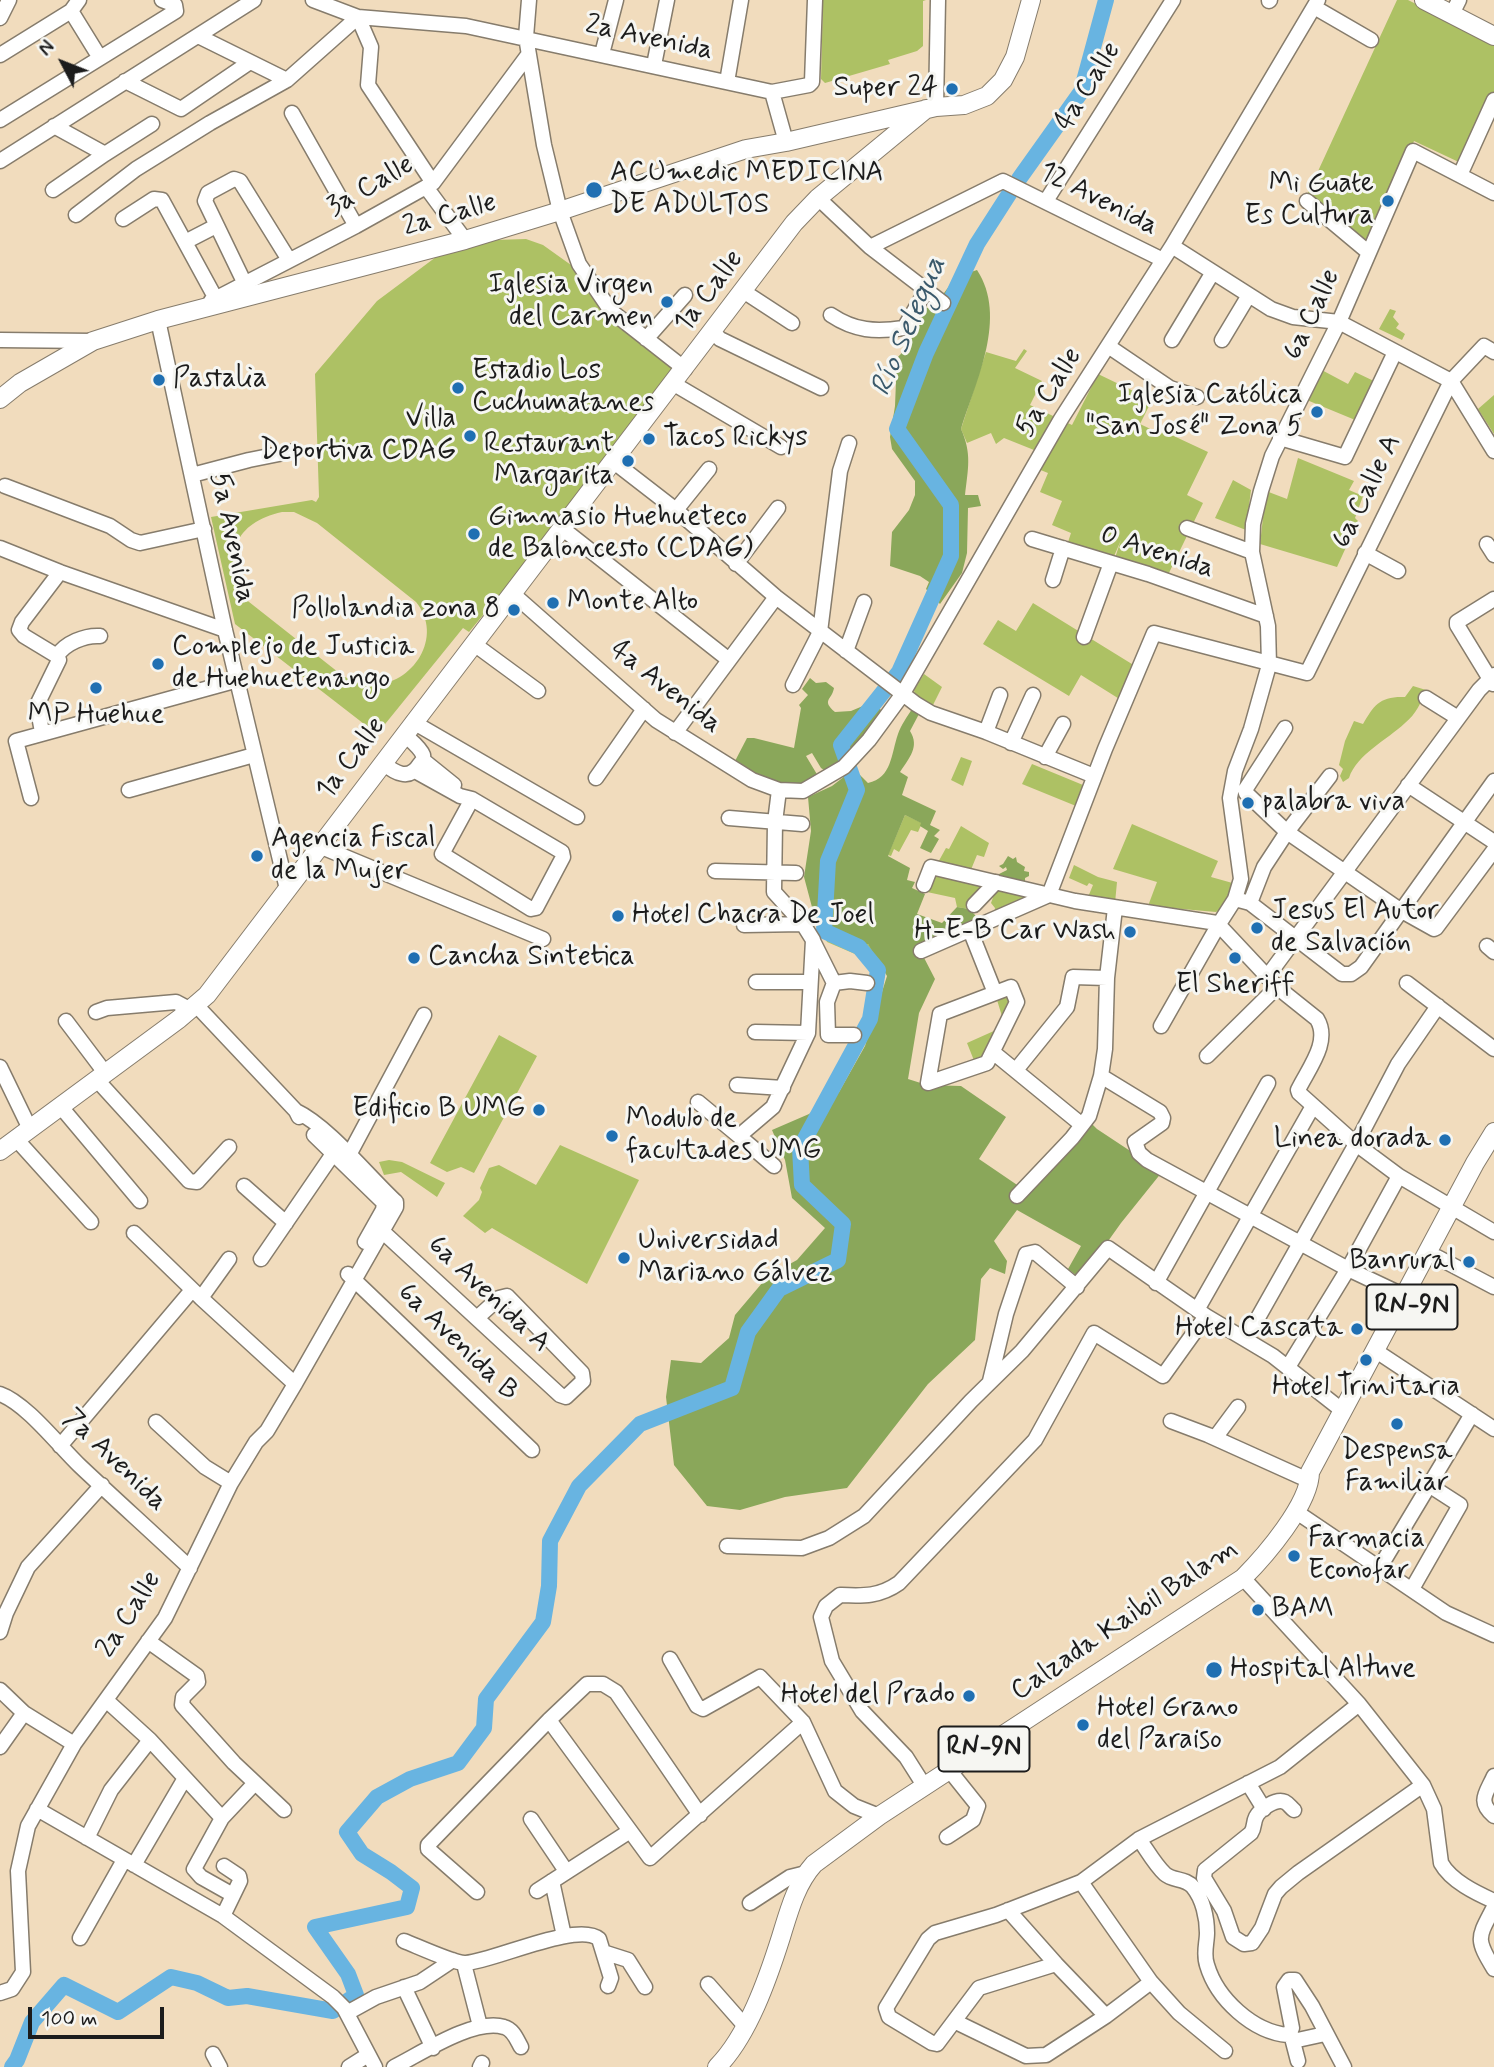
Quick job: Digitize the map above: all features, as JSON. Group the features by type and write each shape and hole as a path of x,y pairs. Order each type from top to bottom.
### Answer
{"main road":[{"path":"931,108 964,105 987,96 1003,80 1015,57 1031,0"},
{"path":"1424,0 1455,7 1494,36"},
{"name":"2a Calle","path":"0,399 20,383 93,341 158,320 465,240 746,149 931,108"},
{"name":"1a Calle","path":"0,1151 194,1008 224,974 794,223 818,198 931,108"},
{"name":"Calzada Kaibil Balam","path":"717,2066 745,2026 766,1984 792,1905 806,1873 814,1864 879,1816 1243,1578 1277,1541 1310,1482 1310,1472 1343,1411 1381,1353 1437,1257 1456,1208 1494,1132"},
{"name":"Calzada Kaibil Balam","path":"1310,1482 1321,1475 1381,1353 1405,1296 1494,1147"}],"street":[{"path":"0,18 9,0"},
{"path":"0,120 176,11 175,5 162,0"},
{"path":"0,162 254,0"},
{"path":"529,0 526,37 544,145 560,211 579,264 611,311 685,369"},
{"path":"602,54 616,0"},
{"path":"654,65 667,0"},
{"path":"727,82 741,0"},
{"name":"2a Avenida","path":"319,1 358,17 466,26 772,92 811,84 815,0"},
{"path":"931,108 938,0"},
{"name":"4a Calle","path":"1046,201 1173,0"},
{"path":"1316,4 1371,40"},
{"name":"5a Calle","path":"803,791 844,767 857,754 1061,419 1172,246 1316,4"},
{"path":"0,55 72,6 100,58"},
{"path":"76,215 136,169 287,80 358,17 371,47 368,85 465,240"},
{"path":"198,36 287,80"},
{"name":"3a Calle","path":"194,310 429,185 528,55"},
{"path":"181,109 250,62"},
{"path":"125,81 210,123"},
{"path":"772,92 786,142"},
{"path":"1494,100 1460,175 1494,192"},
{"path":"292,113 356,226"},
{"path":"53,190 152,124"},
{"path":"54,126 105,154"},
{"name":"6a Calle","path":"1235,899 1241,879 1231,814 1232,787 1269,664 1266,616 1252,552 1253,524 1261,491 1280,438 1339,322 1413,150 1460,175"},
{"path":"244,284 205,201 207,196 234,178 238,179 289,260"},
{"name":"12 Avenida","path":"870,247 1003,181 1163,260"},
{"path":"123,219 159,198 165,204 216,299"},
{"path":"818,198 870,247 943,303"},
{"path":"1307,201 1368,252"},
{"path":"185,242 216,226"},
{"name":"12 Avenida","path":"1172,246 1284,315 1339,322 1451,381"},
{"path":"1172,340 1213,272"},
{"path":"831,315 851,327 879,330 904,327 927,289"},
{"path":"743,291 792,323"},
{"path":"646,339 685,295"},
{"path":"1222,340 1249,295"},
{"name":"5a Avenida","path":"158,320 225,630 287,889"},
{"path":"713,332 720,339 821,388"},
{"path":"0,340 93,341"},
{"path":"1108,346 1170,388 1197,397"},
{"name":"6a Calle A","path":"1269,664 1307,673 1451,381 1484,346 1491,349"},
{"path":"1280,438 1345,457 1395,352"},
{"path":"1451,381 1494,451"},
{"path":"674,384 781,447"},
{"path":"793,685 820,632 840,471 849,443"},
{"path":"192,475 293,451"},
{"path":"614,462 676,510 776,597 897,691 931,713 986,732 1094,776"},
{"path":"676,510 709,469"},
{"path":"5,486 110,526 140,543 204,529"},
{"path":"736,564 779,508"},
{"path":"1187,528 1252,552"},
{"path":"563,529 729,660"},
{"name":"0 Avenida","path":"1032,539 1266,616"},
{"path":"0,548 225,630"},
{"path":"1053,580 1063,548"},
{"path":"1365,553 1398,571"},
{"path":"1084,637 1111,563"},
{"path":"42,732 37,705 59,660 19,630 22,622 60,572"},
{"name":"4a Avenida","path":"512,593 674,733 762,784 779,790 803,791"},
{"path":"674,733 776,597"},
{"path":"1207,1056 1272,982 1296,937 1458,718 1492,679 1457,622 1494,598"},
{"path":"846,652 864,603"},
{"path":"921,951 1049,895 1094,776 1154,633 1269,664"},
{"path":"57,656 64,647 89,635 100,636"},
{"path":"474,643 538,691"},
{"path":"31,798 16,741 238,680"},
{"path":"986,732 1000,695"},
{"path":"1011,743 1033,695"},
{"path":"1426,698 1458,718"},
{"path":"596,778 644,709"},
{"path":"1045,757 1063,724"},
{"path":"383,762 400,774 411,775 419,766 419,749 409,728"},
{"path":"409,728 577,817"},
{"path":"1285,728 1245,791 1287,832 1399,910 1435,929 1494,850"},
{"path":"129,790 254,755"},
{"path":"419,766 460,796 468,797 562,852 563,857 536,908 531,909 442,854 468,797"},
{"path":"1250,904 1264,867 1287,832 1331,776"},
{"path":"1161,1026 1235,899 1250,904 1342,974 1351,974 1361,967 1399,910 1494,781"},
{"path":"1408,785 1494,842"},
{"path":"779,790 775,822 774,892 803,924 834,984 827,1002 828,1035 853,1035"},
{"path":"729,818 802,824"},
{"path":"319,846 543,939"},
{"path":"924,885 931,867 1049,895 1219,924 1272,982 1317,1019 1322,1028 1321,1046 1298,1091 1356,1144 1399,1176 1494,1231"},
{"path":"715,871 796,873"},
{"path":"974,905 996,882"},
{"path":"1017,1196 1089,1116 1101,1076 1107,1023 1107,978 1115,908"},
{"path":"744,925 803,924"},
{"path":"970,930 995,993"},
{"path":"739,1136 773,1107 808,1033 813,940"},
{"path":"1017,1070 1067,1007 1073,977 1107,978"},
{"path":"757,982 809,982"},
{"path":"834,984 867,983"},
{"path":"1407,983 1494,1049"},
{"path":"1013,987 1017,1002 993,1053 985,1065 928,1082 940,1014 1013,987"},
{"path":"96,1012 107,1008 176,1002 194,1008 296,1111 301,1123 340,1152 390,1204"},
{"path":"1246,1339 1398,1064 1438,1006"},
{"path":"261,1259 340,1152 424,1015"},
{"path":"66,1021 101,1077 189,1181 197,1182 229,1147"},
{"path":"755,1032 808,1033"},
{"path":"993,1053 1082,1125"},
{"path":"0,1067 23,1134 91,1222"},
{"path":"1101,1076 1160,1112 1163,1118 1162,1123 1135,1142 1139,1153 1348,1269 1405,1296"},
{"path":"1156,1283 1268,1083"},
{"path":"737,1085 783,1088"},
{"path":"698,1102 774,1166"},
{"path":"925,1787 906,1757 862,1711 832,1661 821,1618 826,1606 840,1595 870,1596 886,1592 899,1583 1035,1440 1094,1333 1163,1376 1201,1313 1251,1215 1313,1106"},
{"path":"61,1107 140,1201"},
{"path":"1288,1367 1348,1269 1399,1176"},
{"path":"244,1186 285,1223"},
{"name":"2a Calle","path":"351,1276 382,1231 390,1204"},
{"name":"2a Calle","path":"0,1993 12,1989 23,1972 18,1871 28,1826 74,1744 165,1618 231,1483 256,1442 267,1431 291,1382 351,1276 383,1210 390,1204"},
{"name":"6a Avenida A","path":"382,1231 478,1317 559,1395 566,1396 583,1381 582,1373 507,1296 499,1298 478,1317"},
{"path":"134,1233 291,1382"},
{"path":"727,1546 802,1548 820,1543 864,1516 1022,1350 1108,1248 1201,1313 1288,1367 1343,1411"},
{"path":"989,1383 1006,1314 1026,1254 1035,1252 1077,1287"},
{"path":"1437,1257 1494,1287"},
{"path":"60,1447 229,1259"},
{"name":"6a Avenida B","path":"351,1276 532,1450"},
{"path":"1381,1353 1494,1429"},
{"name":"7a Avenida","path":"0,1394 8,1397 40,1424 60,1447 190,1568"},
{"path":"1215,1438 1238,1408"},
{"path":"1380,1567 1472,1414"},
{"path":"1171,1421 1215,1438 1310,1482"},
{"path":"156,1422 205,1468 231,1483"},
{"path":"0,1632 28,1567 102,1485"},
{"path":"1412,1589 1460,1506 1429,1485"},
{"path":"1295,1511 1446,1614 1494,1635"},
{"path":"1243,1578 1359,1704 1423,1785 1434,1809 1441,1863 1445,1870 1479,1895 1494,1901"},
{"path":"148,1641 197,1676 198,1682 183,1697 182,1705 226,1755 284,1810"},
{"path":"670,1659 697,1706 703,1709 760,1677 803,1722 835,1791 854,1806 879,1816"},
{"path":"477,1892 428,1849 428,1845 587,1684 603,1684 616,1692 700,1815"},
{"path":"0,1690 24,1713 74,1744"},
{"path":"106,1700 150,1740 222,1818"},
{"path":"1055,1964 979,1988 942,2041 937,2044 889,2017 886,2008 928,1939 935,1933 1008,1910 1081,1882 1139,1839 1280,1767 1359,1704"},
{"path":"0,1748 24,1713"},
{"path":"549,1720 650,1858 803,1722"},
{"path":"87,1838 111,1790 150,1740"},
{"path":"947,1837 973,1820 978,1806 950,1771"},
{"path":"1494,1776 1483,1799 1484,1806 1494,1816"},
{"path":"80,1938 185,1778"},
{"path":"233,1895 201,1877 194,1869 222,1818 255,1783"},
{"path":"1248,1783 1264,1808"},
{"path":"1294,1810 1285,1802 1277,1802 1264,1808 1256,1816 1251,1833 1207,1868 1203,1875 1224,1911 1233,1937 1244,1944 1252,1943 1268,1918 1275,1894 1297,1872 1423,1785"},
{"path":"37,1810 223,1916 332,1997 345,2011 371,2061 349,2067"},
{"path":"531,1819 566,1871"},
{"path":"537,1891 630,1831"},
{"path":"1139,1839 1163,1873 1193,1886 1205,1910 1208,1932 1205,1955 1207,1965 1222,1995 1264,2030 1292,2037 1325,2034"},
{"path":"223,1916 240,1881 239,1876 224,1866"},
{"path":"750,1903 790,1877 806,1873"},
{"path":"552,1881 565,1936"},
{"path":"1081,1882 1151,1982 1179,2013 1225,2051"},
{"path":"1494,1907 1479,1938 1494,1969"},
{"path":"1008,1910 1055,1964 1106,2016"},
{"path":"345,2011 420,1982 459,1962 565,1936 596,1936 611,1978 608,1986"},
{"path":"404,1941 459,1962"},
{"path":"603,1952 628,1960 645,1987"},
{"path":"459,1962 480,2026"},
{"path":"1298,2061 1284,1987 1285,1983 1292,1979 1298,1983 1312,2006 1344,2067"},
{"path":"956,2022 1026,2056 1046,2055 1106,2016 1151,1982"},
{"path":"708,1984 745,2026"},
{"path":"404,1987 433,2048"},
{"path":"394,2067 480,2026 504,2026 511,2031 520,2047"}],"green space":[{"path":"823,0 926,0 923,1 923,46 917,51 888,60 890,64 825,83 821,79"},
{"path":"1397,0 1408,0 1494,43 1494,92 1463,164 1414,141 1370,243 1307,195"},
{"name":"Villa Deportiva CDAG","path":"526,239 543,245 578,270 611,312 680,361 555,528 469,632 463,628 377,734 235,624 211,517 312,500 316,502 319,497 315,374 377,301 436,257 494,240","holes":["282,512 294,512 317,523 416,602 424,616 427,630 425,644 420,657 399,678 369,685 343,676 244,598 234,569 237,543 253,524"]},
{"path":"977,270 986,288 990,328 981,370 961,429 968,454 965,495 978,495 981,506 968,508 967,553 962,573 940,604 926,589 929,582 920,576 890,566 892,532 909,510 915,495 915,481 892,449 890,437 896,381 893,361 909,342 909,317 924,307 932,309 956,277"},
{"path":"1390,309 1396,311 1393,317 1399,324 1396,328 1405,334 1402,340 1379,329"},
{"path":"1024,349 1027,351 1015,368 1042,381 1030,405 1072,425 1098,374 1152,400 1140,424 1161,434 1163,431 1208,452 1187,495 1203,503 1166,579 1114,561 1121,540 1112,561 1068,542 1071,533 1052,525 1062,501 1040,492 1048,473 1033,467 1039,452 1004,438 996,444 991,433 967,443 961,429 986,352 1016,361"},
{"path":"1318,368 1348,384 1355,372 1378,383 1360,422 1302,398"},
{"path":"1494,395 1494,434 1478,409"},
{"path":"1298,458 1354,481 1349,490 1363,496 1355,518 1358,521 1337,567 1260,544 1266,491 1287,499"},
{"path":"1233,480 1251,490 1246,530 1215,518"},
{"path":"1033,603 1140,669 1121,700 1081,675 1069,696 983,644 998,620 1016,631"},
{"path":"924,674 942,687 933,705 915,696 914,690"},
{"path":"810,678 816,683 826,682 834,688 828,702 835,712 851,711 870,703 883,711 854,752 827,772 821,768 812,753 806,756 818,776 797,785 760,777 734,763 747,738 794,748 801,708 799,705 808,695 802,689"},
{"path":"1413,686 1426,690 1415,712 1409,720 1365,755 1349,778 1343,782 1340,776 1343,769 1339,765 1354,721 1363,724 1379,703 1389,698 1405,697"},
{"path":"912,709 919,714 910,731 914,747 900,772 908,777 902,795 936,811 930,825 940,830 934,836 939,839 931,853 920,848 928,831 920,826 921,823 905,815 888,856 910,868 907,880 915,882 912,888 925,894 917,914 942,923 957,907 969,909 977,917 974,924 920,950 935,979 919,1013 908,1079 927,1085 961,1086 1006,1117 979,1159 1026,1191 1079,1141 1077,1128 1088,1120 1097,1129 1162,1172 1081,1279 1068,1269 1081,1246 1017,1210 994,1241 1007,1261 1005,1274 990,1268 981,1279 975,1340 928,1384 847,1488 785,1497 740,1510 707,1506 674,1465 666,1397 671,1360 701,1363 729,1338 735,1315 768,1276 797,1260 825,1228 792,1198 785,1160 772,1130 809,1114 839,1092 865,1046 887,976 868,944 833,943 817,926 804,877 811,831 808,797 832,786 854,769 868,783 882,776 889,764 899,731"},
{"path":"961,757 972,761 963,786 951,780"},
{"path":"1032,764 1083,785 1076,806 1022,784"},
{"path":"851,769 858,777 868,944 886,968 878,1013 828,1105 797,1147 816,1105 831,1088 859,1036 875,970 862,957 827,942 821,930 825,863 854,789 847,771"},
{"path":"905,815 922,823 918,832 911,830 899,852 894,849 891,856 888,855"},
{"path":"1132,824 1218,861 1211,877 1236,884 1227,905 1216,912 1148,906 1157,882 1113,869"},
{"path":"961,826 989,843 984,857 977,855 970,872 936,866 946,848 949,849"},
{"path":"1008,856 1013,859 1016,857 1017,862 1025,867 1024,871 1029,872 1025,882 995,876 1007,870 1006,867 1003,869 999,866"},
{"path":"1074,865 1098,877 1117,882 1115,903 1088,897 1093,885 1089,883 1087,886 1069,878"},
{"path":"935,871 991,885 969,909 957,907 955,898 927,892"},
{"path":"996,889 1036,897 994,915 995,908 991,903"},
{"path":"1019,992 1024,1001 991,1063 977,1068 967,1043 1005,1026 997,1000"},
{"path":"499,1035 537,1056 474,1173 461,1167 447,1172 430,1163"},
{"path":"560,1145 639,1180 587,1284 492,1228 485,1233 463,1216 479,1200 482,1192 480,1188 489,1168 499,1165 536,1185"},
{"path":"379,1162 402,1162 445,1183 437,1197 401,1172 384,1175"}],"waterway":[{"path":"1019,179 1081,92 1106,0"},
{"name":"Río Selegua","path":"12,2067 32,2022 64,1985 118,2012 171,1977 197,1983 228,1998 247,1996 333,2011 356,1995 348,1974 315,1927 407,1907 412,1888 362,1854 347,1832 377,1797 410,1779 458,1763 484,1728 486,1699 543,1622 549,1586 550,1541 579,1486 640,1424 732,1388 748,1332 779,1289 838,1260 843,1224 802,1185 800,1148 870,1019 878,970 859,947 824,931 828,861 857,790 841,745 899,672 951,556 951,505 897,429 926,353 977,244 1011,191"}],"place":[{"name":"Super 24","path":"952,89"},
{"name":"ACUmedic MEDICINA DE ADULTOS","path":"594,190"},
{"name":"Mi Guate Es Cultura","path":"1388,201"},
{"name":"Iglesia Virgen del Carmen","path":"667,302"},
{"name":"Pastalia","path":"159,380"},
{"name":"Estadio Los Cuchumatanes","path":"458,388"},
{"name":"Iglesia Católica \"San José\" Zona 5","path":"1317,412"},
{"name":"Villa Deportiva CDAG","path":"470,436"},
{"name":"Tacos Rickys","path":"649,439"},
{"name":"Restaurant Margarita","path":"628,461"},
{"name":"Gimnasio Huehueteco de Baloncesto (CDAG)","path":"474,534"},
{"name":"Monte Alto","path":"553,603"},
{"name":"Pollolandia zona 8","path":"514,610"},
{"name":"Complejo de Justicia de Huehuetenango","path":"158,664"},
{"name":"MP Huehue","path":"96,688"},
{"name":"palabra viva","path":"1248,803"},
{"name":"Agencia Fiscal de la Mujer","path":"257,856"},
{"name":"Hotel Chacra De Joel","path":"618,916"},
{"name":"Jesus El Autor de Salvación","path":"1257,928"},
{"name":"H-E-B Car Wash","path":"1130,932"},
{"name":"Cancha Sintetica","path":"414,958"},
{"name":"El Sheriff","path":"1235,958"},
{"name":"Edificio B UMG","path":"539,1110"},
{"name":"Modulo de facultades UMG","path":"612,1136"},
{"name":"Linea dorada","path":"1445,1140"},
{"name":"Universidad Mariano Gálvez","path":"624,1258"},
{"name":"Banrural","path":"1469,1262"},
{"name":"Hotel Cascata","path":"1357,1329"},
{"name":"Hotel Trinitaria","path":"1366,1360"},
{"name":"Despensa Familiar","path":"1397,1424"},
{"name":"Farmacia Econofar","path":"1294,1556"},
{"name":"BAM","path":"1258,1610"},
{"name":"Hospital Altuve","path":"1214,1670"},
{"name":"Hotel del Prado","path":"969,1696"},
{"name":"Hotel Grano del Paraiso","path":"1083,1725"}]}
